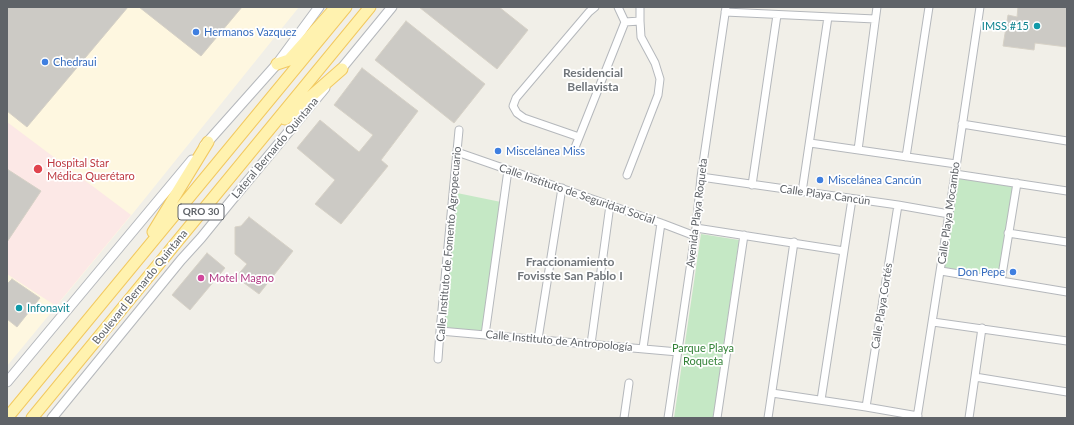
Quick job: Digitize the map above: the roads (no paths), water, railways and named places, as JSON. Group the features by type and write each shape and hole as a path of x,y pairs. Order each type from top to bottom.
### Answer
{"main road":[{"path":"277,64 289,60 336,7"},
{"name":"Boulevard Bernardo Quintana","path":"7,418 346,7"},
{"name":"Boulevard Bernardo Quintana","path":"32,418 370,7"},
{"path":"259,142 342,69"},
{"path":"134,265 208,142"}],"street":[{"path":"7,382 208,142 277,64 319,7"},
{"name":"Lateral Bernardo Quintana","path":"52,418 181,260 342,69 392,7"},
{"path":"579,137 524,118 517,113 513,106 516,98 589,12 595,7"},
{"path":"574,150 625,22 618,7"},
{"path":"627,174 658,95 660,79 655,63 641,37 640,7"},
{"path":"858,150 877,7"},
{"path":"906,157 929,7"},
{"name":"Calle Playa Mocambo","path":"917,417 933,322 980,7"},
{"path":"726,10 777,15 875,19"},
{"name":"Avenida Playa Roqueta","path":"668,418 695,236 701,177 726,10"},
{"path":"752,185 777,15"},
{"path":"802,192 828,17"},
{"path":"625,22 640,21"},
{"path":"962,124 1067,141"},
{"name":"Calle Instituto de Fomento Agropecuario","path":"438,359 459,130"},
{"path":"810,143 956,164"},
{"name":"Calle Instituto de Seguridad Social","path":"457,152 695,236"},
{"path":"485,335 508,170"},
{"path":"955,174 1067,191"},
{"name":"Calle Playa Cancún","path":"701,177 898,205 949,214"},
{"path":"1001,281 1017,183"},
{"path":"538,339 562,188"},
{"path":"820,400 852,199"},
{"path":"591,344 610,205"},
{"name":"Calle Playa Cortés","path":"866,407 898,205"},
{"path":"643,348 661,223"},
{"path":"696,228 844,250"},
{"path":"1008,233 1067,242"},
{"path":"717,418 744,235"},
{"path":"768,418 794,242"},
{"path":"940,271 1067,292"},
{"path":"933,322 1067,341"},
{"path":"969,418 982,328"},
{"name":"Calle Instituto de Antropología","path":"440,331 678,352"},
{"path":"975,378 1067,392"},
{"path":"624,418 629,383"},
{"path":"772,393 866,407 917,417"}],"place":[{"name":"IMSS #15","path":"1037,26"},
{"name":"Hermanos Vazquez","path":"196,32"},
{"name":"Chedraui","path":"45,62"},
{"name":"Miscelánea Miss","path":"498,151"},
{"name":"Hospital Star Médica Querétaro","path":"38,169"},
{"name":"Miscelánea Cancún","path":"820,180"},
{"name":"Don Pepe","path":"1013,272"},
{"name":"Motel Magno","path":"201,278"},
{"name":"Infonavit","path":"19,308"}],"district":[{"name":"Residencial Bellavista","path":"593,80"},
{"name":"Fraccionamiento Fovisste San Pablo I","path":"570,269"}],"park label":[{"name":"Parque Playa Roqueta","path":"703,354"}]}
